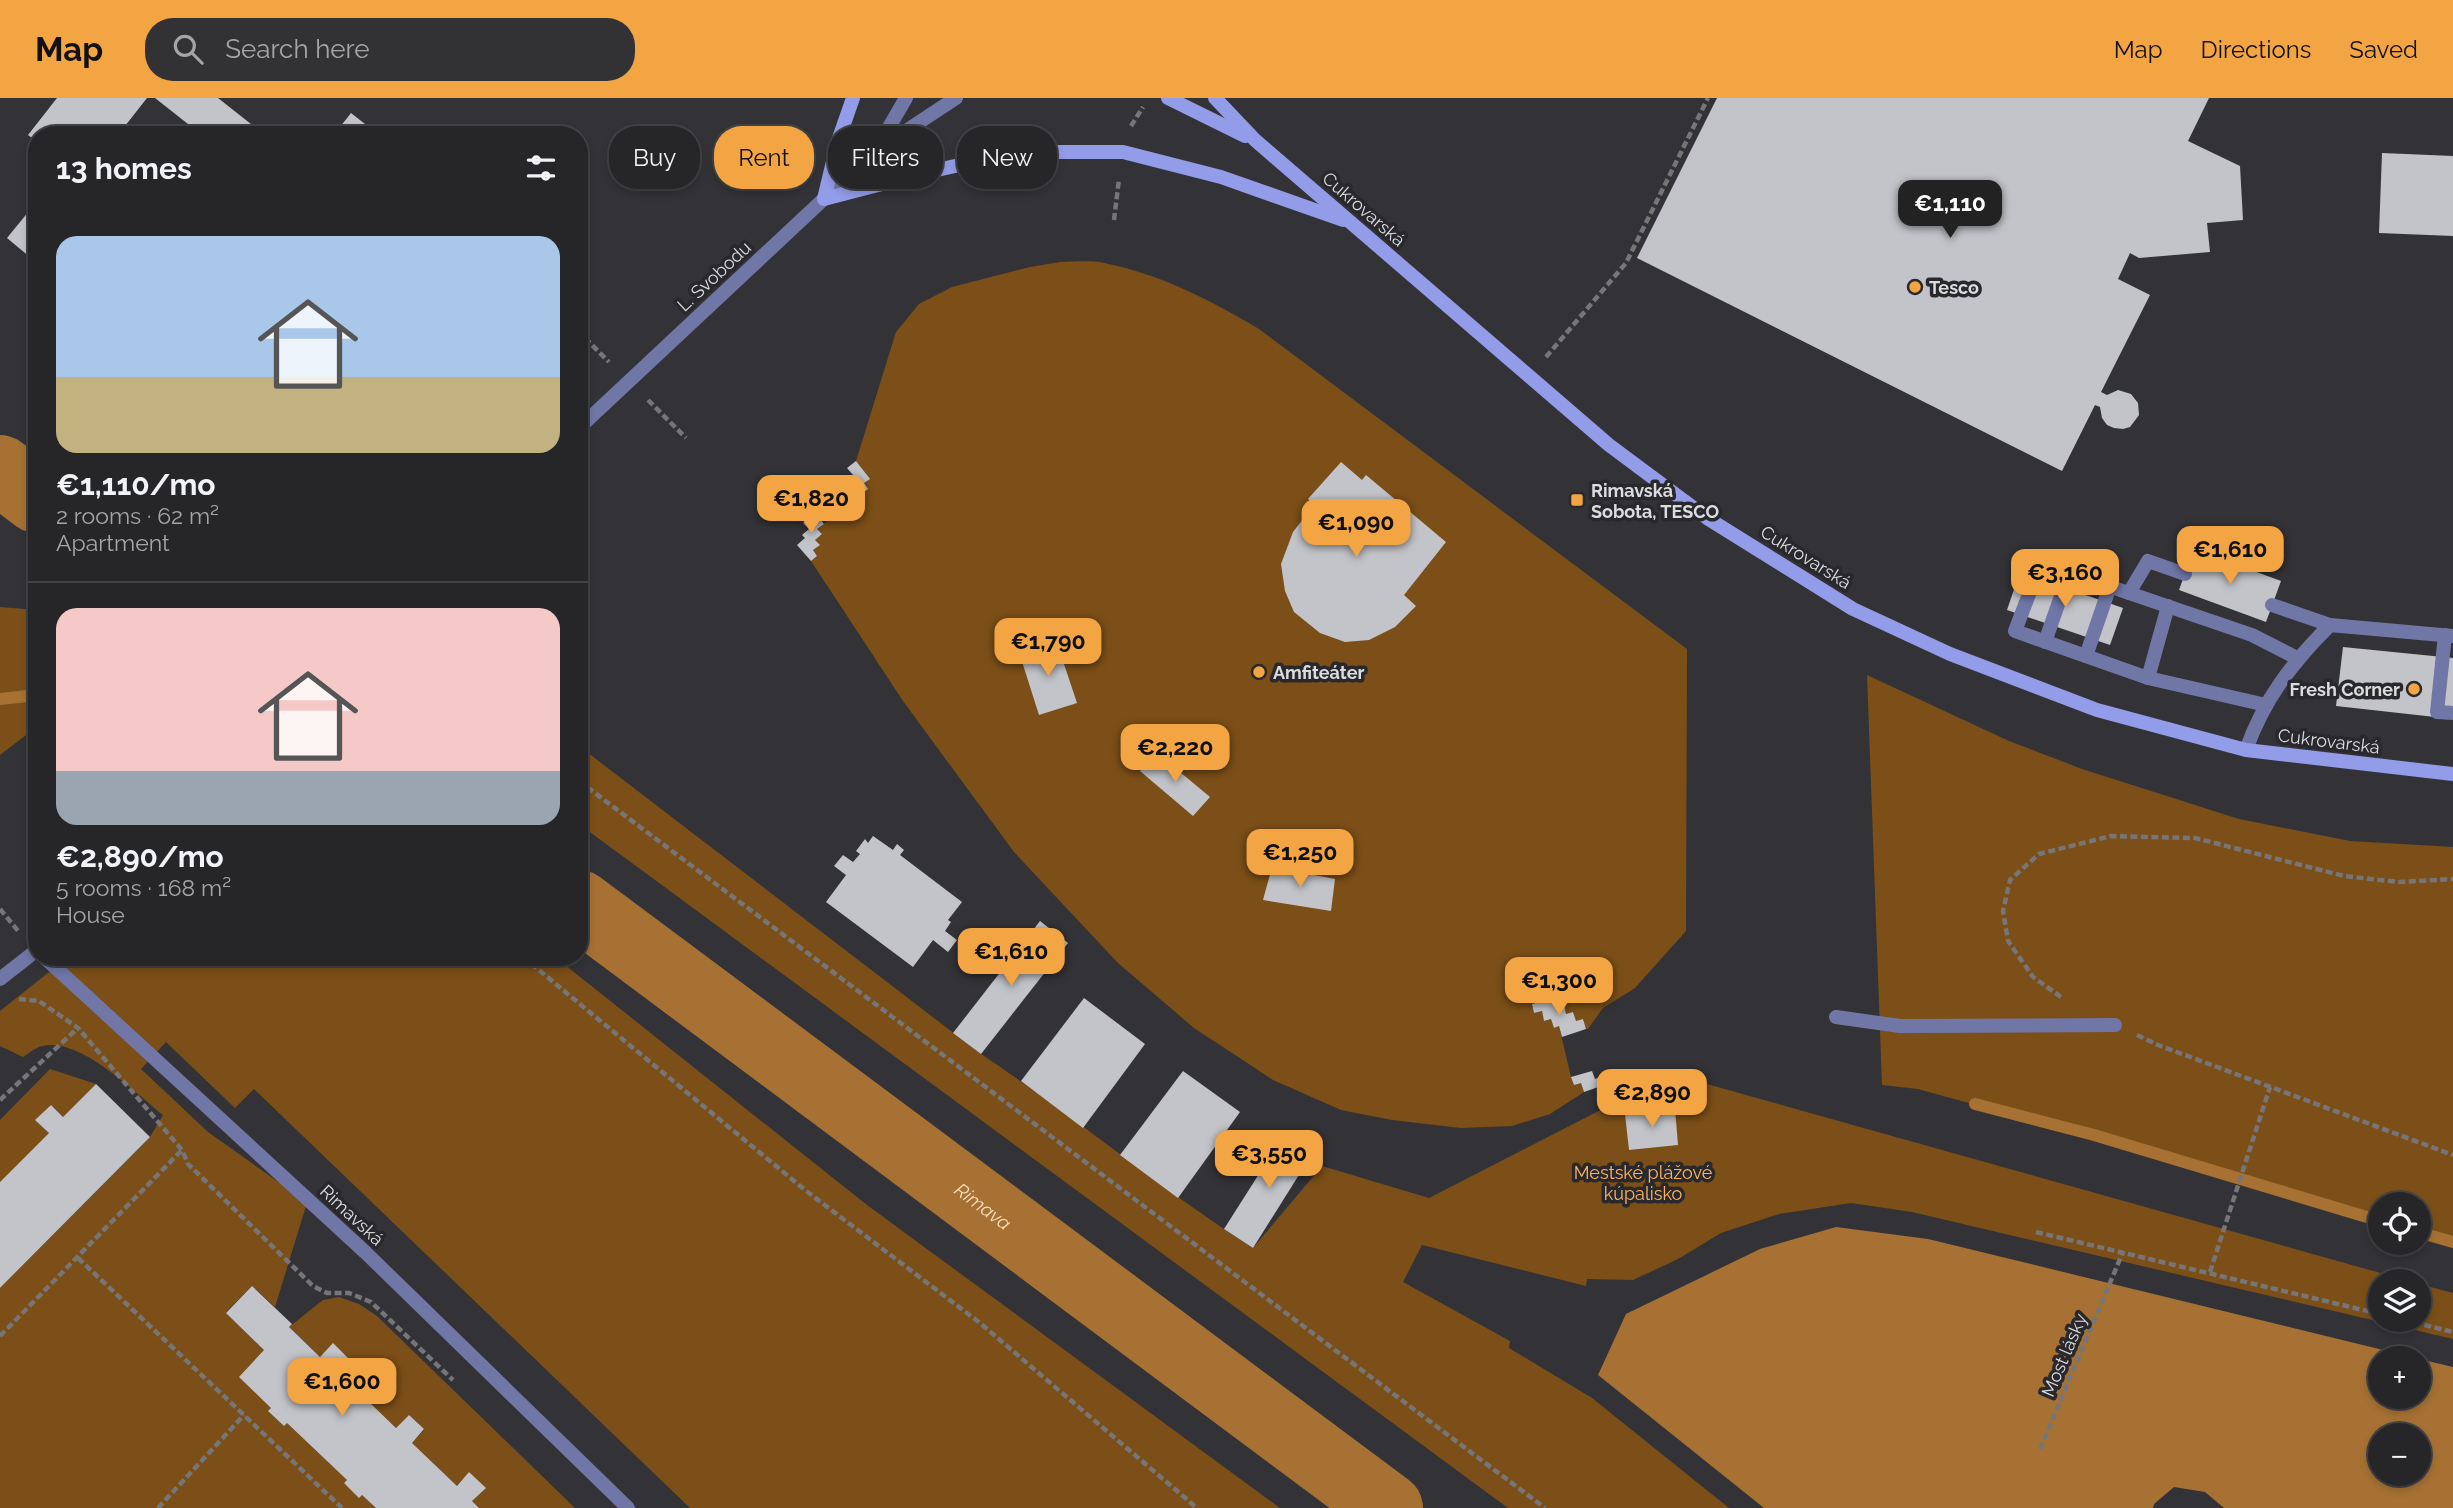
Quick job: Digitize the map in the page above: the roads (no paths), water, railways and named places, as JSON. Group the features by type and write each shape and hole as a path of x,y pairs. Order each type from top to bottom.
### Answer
{"main road":[{"path":"853,98 838,141 824,199 1018,152 1123,152 1221,177 1351,223"},
{"name":"Cukrovarská","path":"1168,98 1255,140"},
{"name":"Cukrovarská","path":"1215,98 1255,140 1609,445 1707,518 1853,609 1950,654 2097,710 2246,750 2453,774"}],"street":[{"path":"889,126 906,98"},
{"path":"913,126 956,98"},
{"name":"L. Svobodu","path":"588,420 835,189"},
{"path":"2129,593 2148,561 2185,573"},
{"path":"2266,705 2148,678 2015,631 2041,563 2252,635 2297,658"},
{"path":"2045,642 2069,573"},
{"path":"2086,656 2110,586"},
{"path":"2273,605 2330,625 2449,636 2446,685 2437,712 2453,713"},
{"path":"2148,678 2168,606"},
{"path":"2246,750 2258,717 2297,658 2330,625"},
{"path":"0,979 28,957"},
{"name":"Rimavská","path":"54,966 365,1252 628,1508"},
{"path":"1836,1017 1900,1026 2115,1025"}],"waterway":[{"name":"Rimava","path":"0,470 28,491"},
{"path":"0,699 28,696"},
{"name":"Rimava","path":"588,912 1388,1508"},
{"path":"1975,1104 2094,1135 2368,1217"},
{"path":"2431,1236 2453,1242"}],"place":[{"name":"Tesco","path":"1915,287"},
{"name":"Rimavská Sobota, TESCO","path":"1577,500"},
{"name":"Amfiteáter","path":"1259,672"},
{"name":"Fresh Corner","path":"2414,689"}],"park label":[{"name":"Mestské plážové kúpalisko","path":"1643,1182"}]}
